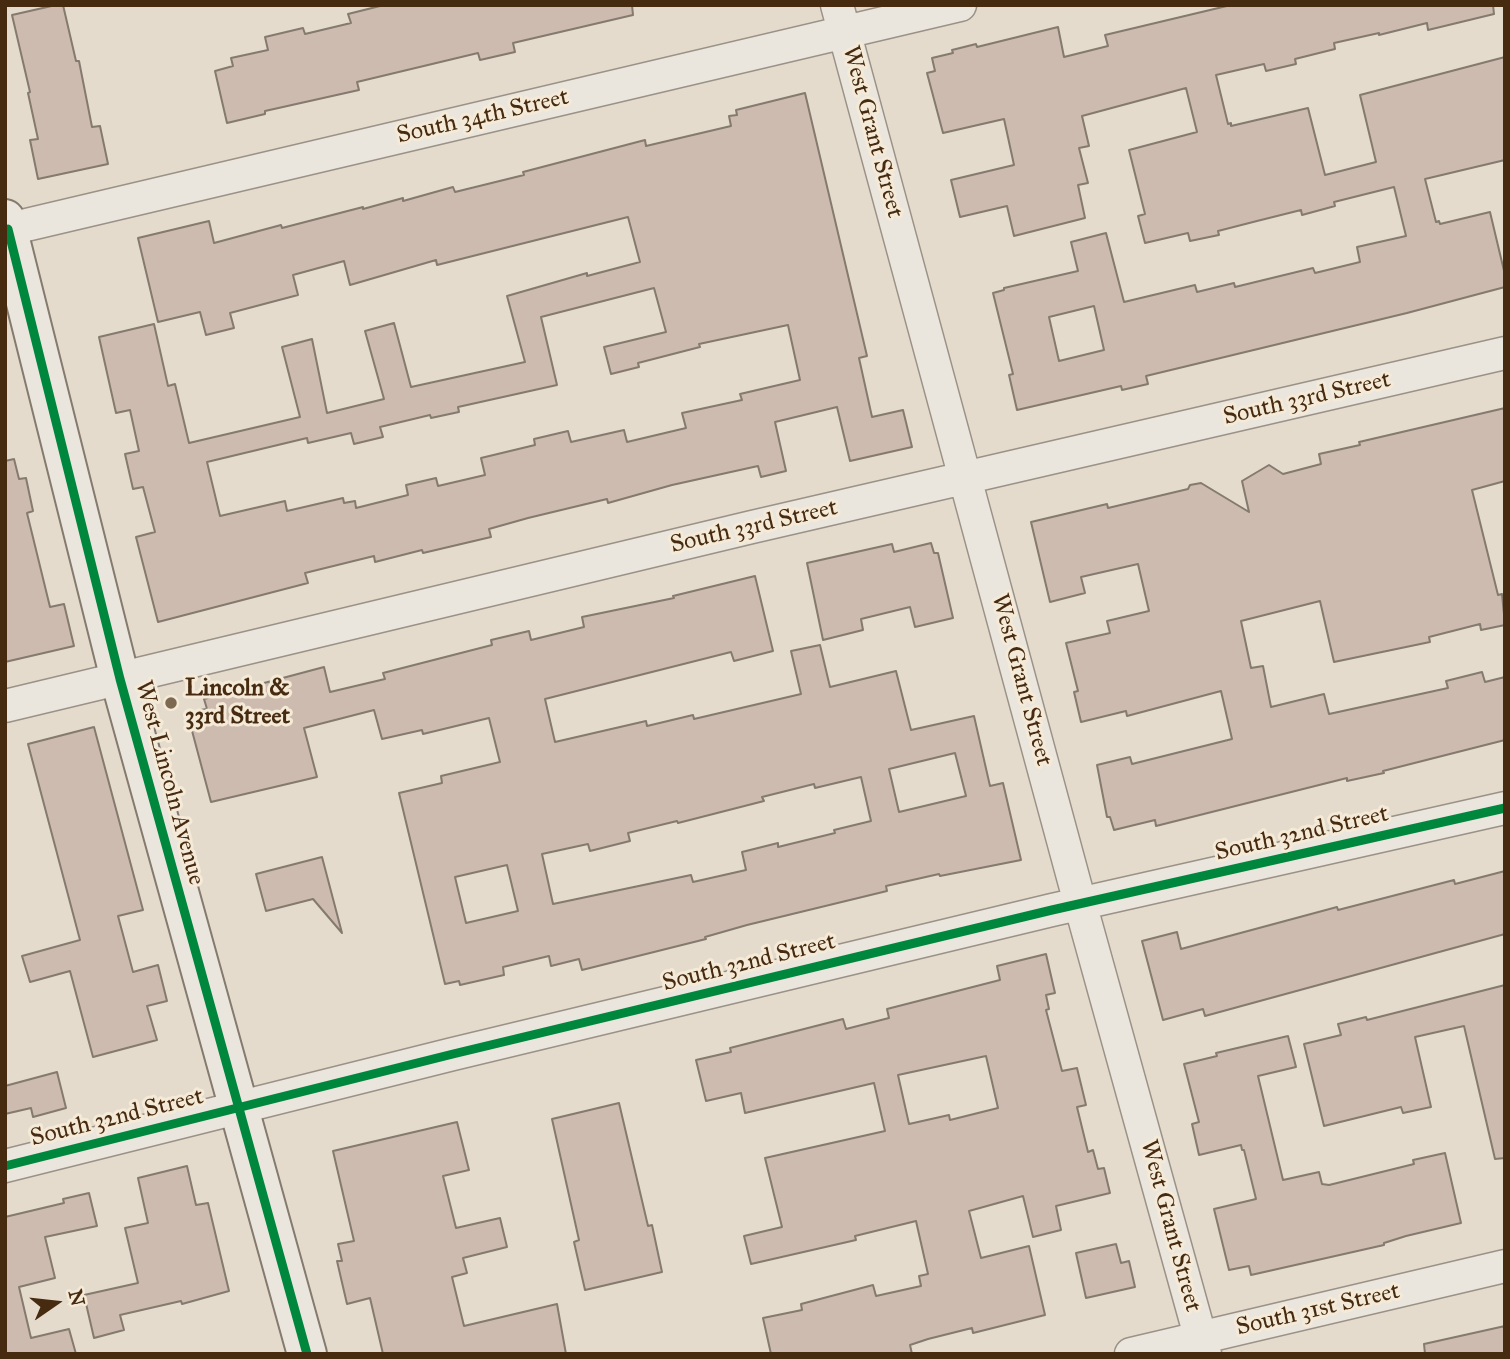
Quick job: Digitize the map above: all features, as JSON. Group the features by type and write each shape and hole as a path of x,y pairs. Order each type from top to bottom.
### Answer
{"main road":[{"name":"West Lincoln Avenue","path":"6,226 120,679 307,1354"}],"street":[{"name":"South 34th Street","path":"6,226 640,79 841,19 960,5"},
{"name":"West Grant Street","path":"841,19 1203,1346"},
{"name":"South 33rd Street","path":"5,706 966,477 1505,353"},
{"name":"South 32nd Street","path":"5,1166 1080,903 1505,808"},
{"name":"South 31st Street","path":"1131,1354 1203,1346 1505,1266"}],"building":[{"path":"63,5 76,61 79,61 92,127 100,126 108,164 38,179 30,140 38,139 12,15"},
{"path":"384,5 632,5 633,15 513,43 515,52 480,60 478,53 357,82 359,90 265,111 265,114 227,123 215,71 233,66 231,58 268,50 265,37 303,28 305,34 351,23 348,14"},
{"path":"1231,5 1493,5 1494,14 1428,30 1427,23 1334,43 1335,49 1295,59 1296,64 1266,71 1264,64 1216,75 1228,124 1231,123 1231,126 1308,108 1325,175 1376,162 1360,95 1505,57 1505,160 1425,179 1436,222 1439,221 1440,224 1490,212 1505,275 1505,287 1146,376 1148,384 1122,390 1121,386 1017,410 1009,375 1013,374 993,293 1078,271 1071,242 1106,233 1124,302 1195,285 1197,292 1234,283 1235,287 1313,268 1315,273 1360,262 1357,247 1406,236 1394,187 1334,202 1335,206 1302,215 1301,210 1218,231 1219,235 1190,241 1188,233 1145,243 1138,216 1145,214 1129,150 1197,132 1186,88 1082,116 1089,146 1079,148 1088,183 1078,185 1085,218 1014,236 1007,206 960,217 951,180 1014,165 1004,119 943,133 927,73 935,71 932,58 976,44 977,47 1058,27 1064,57 1108,46 1105,35","holes":["1094,306 1104,350 1059,361 1049,317"]},
{"path":"805,93 867,356 859,358 872,417 903,410 912,447 850,461 837,407 775,422 786,471 761,477 758,466 672,485 608,503 607,499 489,529 491,537 375,562 374,556 305,573 308,583 158,622 136,537 155,532 143,487 133,489 125,454 139,451 130,410 116,413 99,337 154,324 168,386 175,384 189,443 300,417 282,347 312,339 327,413 384,399 365,331 394,323 411,387 525,362 507,296 587,273 587,276 640,262 628,217 437,265 436,260 350,285 344,261 293,275 298,295 230,313 234,328 206,335 200,312 158,322 138,238 209,221 214,243 281,225 282,228 453,187 455,192 645,140 646,146 731,126 729,116 737,115 736,110","holes":["654,288 666,332 604,347 611,374 639,367 638,363 700,347 699,344 788,325 800,380 740,394 742,400 682,413 686,428 627,442 624,430 571,442 568,431 534,439 535,445 481,458 485,475 438,486 436,478 406,485 408,495 356,508 355,501 344,503 343,498 287,511 285,501 220,516 207,462 307,438 308,443 351,433 354,444 383,437 380,427 430,415 431,418 459,412 458,407 557,385 541,317"]},
{"path":"1505,408 1505,481 1472,490 1498,595 1502,594 1505,625 1481,630 1480,624 1429,637 1430,642 1334,662 1320,601 1241,621 1251,668 1263,666 1271,707 1324,694 1329,714 1448,688 1446,681 1482,672 1485,682 1505,677 1505,740 1383,771 1384,773 1347,781 1347,778 1156,826 1155,820 1114,830 1110,817 1107,817 1097,765 1130,757 1132,764 1232,739 1221,691 1127,716 1126,711 1081,722 1074,692 1078,691 1066,643 1110,633 1107,621 1149,611 1138,564 1081,577 1085,593 1050,602 1031,522 1107,504 1108,508 1188,489 1190,485 1201,483 1249,512 1242,481 1269,465 1283,474 1321,464 1319,454 1360,445 1359,442"},
{"path":"14,459 19,479 26,478 33,511 27,513 50,607 64,604 74,646 5,662 5,461"},
{"path":"931,543 934,553 938,553 953,618 915,627 910,607 861,619 863,630 823,640 807,563 892,544 894,552"},
{"path":"755,576 773,651 734,661 731,652 545,699 555,742 646,721 647,726 693,715 694,719 801,694 791,651 820,645 830,687 896,671 911,730 974,716 990,786 1003,783 1021,860 886,886 887,891 747,925 705,937 706,939 582,970 579,959 551,966 549,956 503,967 504,975 460,985 459,981 445,984 399,793 442,783 441,776 500,762 489,718 423,734 422,730 382,739 374,710 304,728 317,777 211,802 191,727 203,724 200,710 207,709 204,699 324,667 330,692 385,679 383,673 492,645 491,640 529,631 531,640 584,627 582,617 674,598 673,596","holes":["955,753 966,796 899,812 889,769","861,777 871,821 778,847 778,843 742,852 746,870 693,882 691,875 553,904 542,854 588,844 590,851 630,841 628,833 764,801 762,797 814,784 815,788","507,865 518,911 466,923 455,877"]},
{"path":"94,727 143,910 118,916 133,972 158,965 167,1001 147,1006 157,1040 93,1057 70,971 30,982 22,956 80,940 28,744"},
{"path":"322,857 342,933 313,899 266,911 256,874"},
{"path":"1505,871 1505,934 1205,1016 1203,1009 1163,1020 1142,941 1177,932 1181,949 1337,907 1338,910 1454,880 1455,884"},
{"path":"1046,954 1055,993 1046,995 1049,1009 1046,1010 1062,1071 1077,1068 1086,1105 1077,1107 1088,1152 1093,1150 1098,1169 1104,1168 1110,1193 1056,1206 1061,1230 1033,1237 1023,1196 969,1211 981,1258 1029,1246 1045,1315 973,1333 972,1328 928,1339 910,1345 912,1354 771,1354 763,1318 802,1310 801,1304 873,1285 876,1296 921,1286 919,1276 928,1274 916,1221 855,1236 856,1240 751,1264 744,1236 782,1227 765,1158 885,1131 874,1083 745,1113 741,1093 706,1101 696,1060 731,1052 730,1048 843,1019 846,1029 889,1018 887,1009 1000,980 997,966","holes":["986,1056 998,1108 950,1120 949,1115 909,1124 898,1075"]},
{"path":"1505,985 1505,1158 1495,1159 1464,1026 1415,1037 1431,1107 1403,1113 1401,1107 1324,1126 1304,1044 1341,1035 1338,1024 1366,1017 1367,1020"},
{"path":"1288,1036 1296,1067 1258,1076 1283,1180 1319,1172 1322,1184 1329,1185 1414,1164 1413,1160 1445,1153 1461,1223 1406,1236 1384,1245 1251,1275 1249,1266 1229,1270 1214,1209 1256,1199 1241,1145 1199,1155 1192,1124 1199,1122 1184,1064 1217,1056 1216,1053"},
{"path":"57,1072 66,1108 33,1117 31,1108 5,1114 5,1086"},
{"path":"619,1103 648,1226 652,1225 662,1272 585,1290 574,1242 579,1240 552,1119"},
{"path":"457,1122 469,1170 443,1176 456,1228 500,1218 507,1247 463,1258 467,1273 452,1277 464,1326 557,1304 566,1354 383,1354 370,1298 347,1304 337,1261 342,1261 338,1244 354,1241 333,1151"},
{"path":"187,1166 196,1205 208,1203 229,1291 182,1304 181,1301 120,1315 124,1330 94,1338 84,1295 138,1283 125,1228 148,1223 138,1178"},
{"path":"89,1193 97,1226 45,1237 55,1278 19,1287 31,1338 69,1329 76,1354 5,1354 5,1217 64,1203 63,1199"},
{"path":"1116,1244 1121,1263 1129,1261 1135,1287 1086,1298 1076,1253"},
{"path":"1505,1326 1505,1354 1425,1354 1424,1344"}],"cycle path":[{"path":"8,229 120,679 307,1354"},
{"path":"5,1166 453,1054 1052,910 1505,808"}],"place":[{"name":"Lincoln & 33rd Street","path":"171,703"}]}
